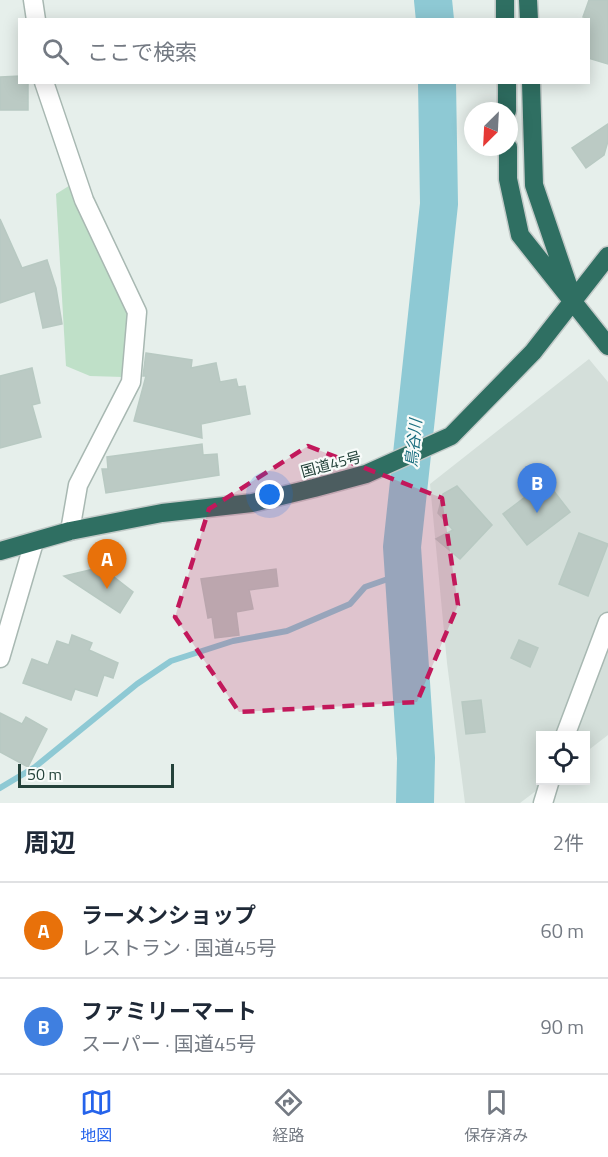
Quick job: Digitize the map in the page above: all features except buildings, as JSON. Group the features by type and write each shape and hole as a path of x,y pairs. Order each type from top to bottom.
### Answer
{"highway":[{"path":"505,0 505,18"},
{"path":"528,0 529,18"},
{"path":"507,84 507,102"},
{"path":"531,84 534,185 574,300"},
{"path":"508,156 508,179 520,235 574,300 608,346"},
{"name":"国道45号","path":"0,551 70,531 162,513 252,503 366,474 451,436 533,352 608,256"}],"street":[{"path":"33,0 36,18"},
{"path":"45,84 84,200 137,312 131,382 78,485 70,531"},
{"path":"0,658 34,542"},
{"path":"567,731 608,622"},
{"path":"543,803 548,785"}],"highlighted area":[{"path":"308,446 442,498 458,605 417,702 239,712 175,617 209,509"}],"shaded area":[{"path":"589,359 608,382 608,735 590,749 590,731 536,731 536,785 544,785 520,803 465,803 447,663 430,484"}],"green space":[{"path":"72,184 131,312 123,377 90,376 66,366 56,194"}],"waterway":[{"name":"鳥谷川","path":"433,0 435,18"},
{"name":"鳥谷川","path":"415,803 416,758 402,547 439,204 437,84"},
{"path":"0,788 35,767 137,684 171,661 233,641 287,631 350,604 365,587 405,573"}],"place":[{"name":"ファミリーマート","path":"537,513"},
{"name":"ラーメンショップ","path":"107,589"}]}
